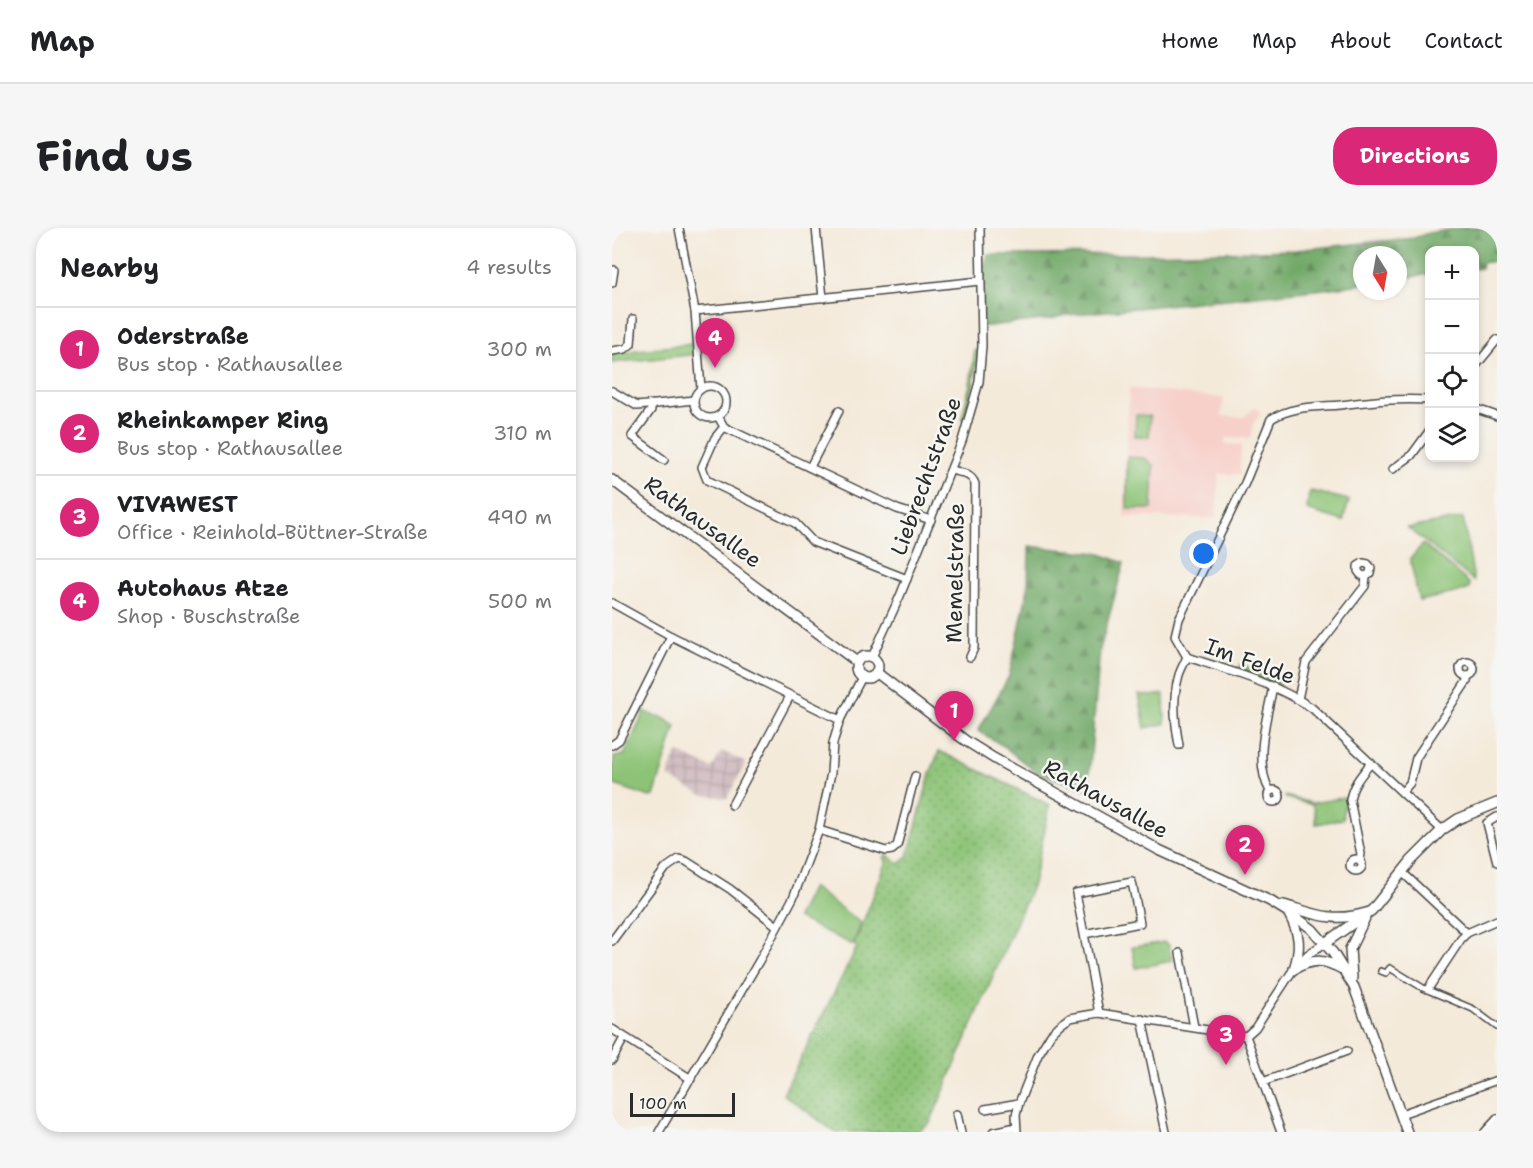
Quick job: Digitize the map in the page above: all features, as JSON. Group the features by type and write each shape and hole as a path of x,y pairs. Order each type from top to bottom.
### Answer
{"street":[{"path":"679,228 694,311 701,389 694,400 695,406 706,418 718,416 725,409 724,394 721,390 711,386 701,389"},
{"path":"816,228 823,298"},
{"name":"Liebrechtstraße","path":"872,657 932,520 962,441 979,382 982,346 980,228"},
{"path":"612,283 614,270"},
{"path":"694,311 980,281"},
{"path":"612,351 625,349 631,344 633,320"},
{"path":"1479,362 1497,340"},
{"path":"612,391 637,406 694,400"},
{"name":"Im Felde","path":"1425,400 1398,398 1300,408 1271,419 1245,483 1179,619 1175,636 1187,657 1273,686 1312,708 1442,830"},
{"path":"651,404 651,410 632,436 664,460"},
{"path":"1479,410 1497,416"},
{"path":"810,467 839,411"},
{"path":"718,416 724,427 897,509 932,520"},
{"path":"724,427 715,438 702,467 707,480 795,523 813,542 907,579"},
{"path":"1393,469 1411,456 1425,439"},
{"name":"Memelstraße","path":"951,470 969,476 975,484 974,648 970,657"},
{"name":"Rathausallee","path":"612,480 857,662"},
{"path":"1298,699 1306,662 1360,595 1365,586 1366,576"},
{"path":"612,603 671,636 840,720"},
{"path":"612,745 620,740 671,636"},
{"path":"864,656 872,657 878,663 876,674 868,678 862,677 856,670 857,662 864,656"},
{"path":"1179,745 1175,726 1176,694 1178,679 1187,657"},
{"name":"Rathausallee","path":"876,674 966,741 995,759 1159,850 1270,901 1288,912 1310,927 1325,943 1345,970 1354,987"},
{"path":"1402,792 1410,783 1416,758 1467,681 1467,676"},
{"path":"659,1132 692,1079 793,898 819,831 831,772 833,743 840,720 862,677"},
{"path":"1270,791 1263,781 1261,752 1273,686"},
{"path":"732,805 790,696"},
{"path":"1360,860 1361,854 1350,800 1351,791 1371,763"},
{"path":"819,831 886,851 892,850 897,846 915,776"},
{"path":"1407,1132 1354,987 1350,950 1369,913 1425,845 1458,819 1497,803"},
{"path":"1497,817 1487,823 1497,862"},
{"path":"612,941 666,868 679,859 686,861 730,890 777,926"},
{"path":"1402,872 1467,933"},
{"path":"1084,934 1140,923 1132,882 1076,892 1099,1013"},
{"path":"1270,901 1329,918 1345,918 1369,913"},
{"path":"1288,912 1295,925 1300,943 1294,969"},
{"path":"993,1132 1017,1130 1016,1115 1019,1103 1038,1055 1051,1034 1070,1018 1099,1013 1246,1036 1255,1029 1294,969 1307,955 1369,913"},
{"path":"1428,989 1467,933 1497,920"},
{"path":"1180,953 1194,1027"},
{"path":"1294,969 1308,963 1323,961 1345,970"},
{"path":"1381,970 1386,973 1390,968 1428,989 1473,1009 1497,1027"},
{"path":"1142,1019 1166,1132"},
{"path":"612,1029 692,1079"},
{"path":"1246,1036 1281,1132"},
{"path":"612,1060 624,1038"},
{"path":"1263,1082 1347,1051"},
{"path":"1401,1114 1497,1080"},
{"path":"985,1110 1019,1103"},
{"path":"957,1114 961,1132"},
{"path":"1485,1132 1497,1119"}],"shaded area":[{"path":"1129,388 1224,398 1221,416 1244,417 1255,407 1261,413 1253,424 1250,438 1225,438 1225,444 1241,445 1240,474 1219,474 1216,518 1124,517"},
{"path":"722,751 746,763 727,798 702,795 668,777 677,752 712,768"}],"green space":[{"path":"1461,228 1497,228 1497,261 1481,263 1482,268 1479,268 1479,246 1425,246 1425,275 1407,278 1407,246 1353,246 1353,285 1067,315 981,327 980,281 988,255 1295,250 1414,238 1428,233"},
{"path":"692,344 698,347 699,354 612,363 612,353"},
{"path":"975,350 979,351 978,360 966,420 962,419"},
{"path":"1136,415 1150,416 1149,437 1135,436"},
{"path":"1127,457 1145,458 1154,465 1152,509 1127,509"},
{"path":"1311,491 1349,500 1343,521 1307,510"},
{"path":"1463,518 1474,580 1474,581 1408,528"},
{"path":"1423,544 1469,583 1467,590 1419,601 1410,559"},
{"path":"1029,546 1098,553 1124,563 1100,649 1088,790 1037,773 1002,745 978,731 1009,676 1028,589"},
{"path":"1240,664 1281,681 1280,686 1240,670"},
{"path":"1139,694 1150,696 1164,694 1165,724 1145,728"},
{"path":"640,709 659,718 660,716 676,726 654,796 650,797 612,784 614,757 624,755 643,715"},
{"path":"939,751 1050,805 1033,884 930,1123 917,1132 835,1132 783,1094 857,947 854,945 887,861 884,858 887,854 900,864 908,856 930,774"},
{"path":"1285,796 1312,803 1347,797 1343,819 1316,824 1313,805 1285,798"},
{"path":"812,887 861,923 853,945 797,918"},
{"path":"1165,942 1169,945 1172,961 1136,968 1132,947"}],"place":[{"name":"Autohaus Atze","path":"715,368"},
{"name":"Oderstraße","path":"954,741"},
{"name":"Rheinkamper Ring","path":"1245,875"},
{"name":"VIVAWEST","path":"1226,1065"}]}
